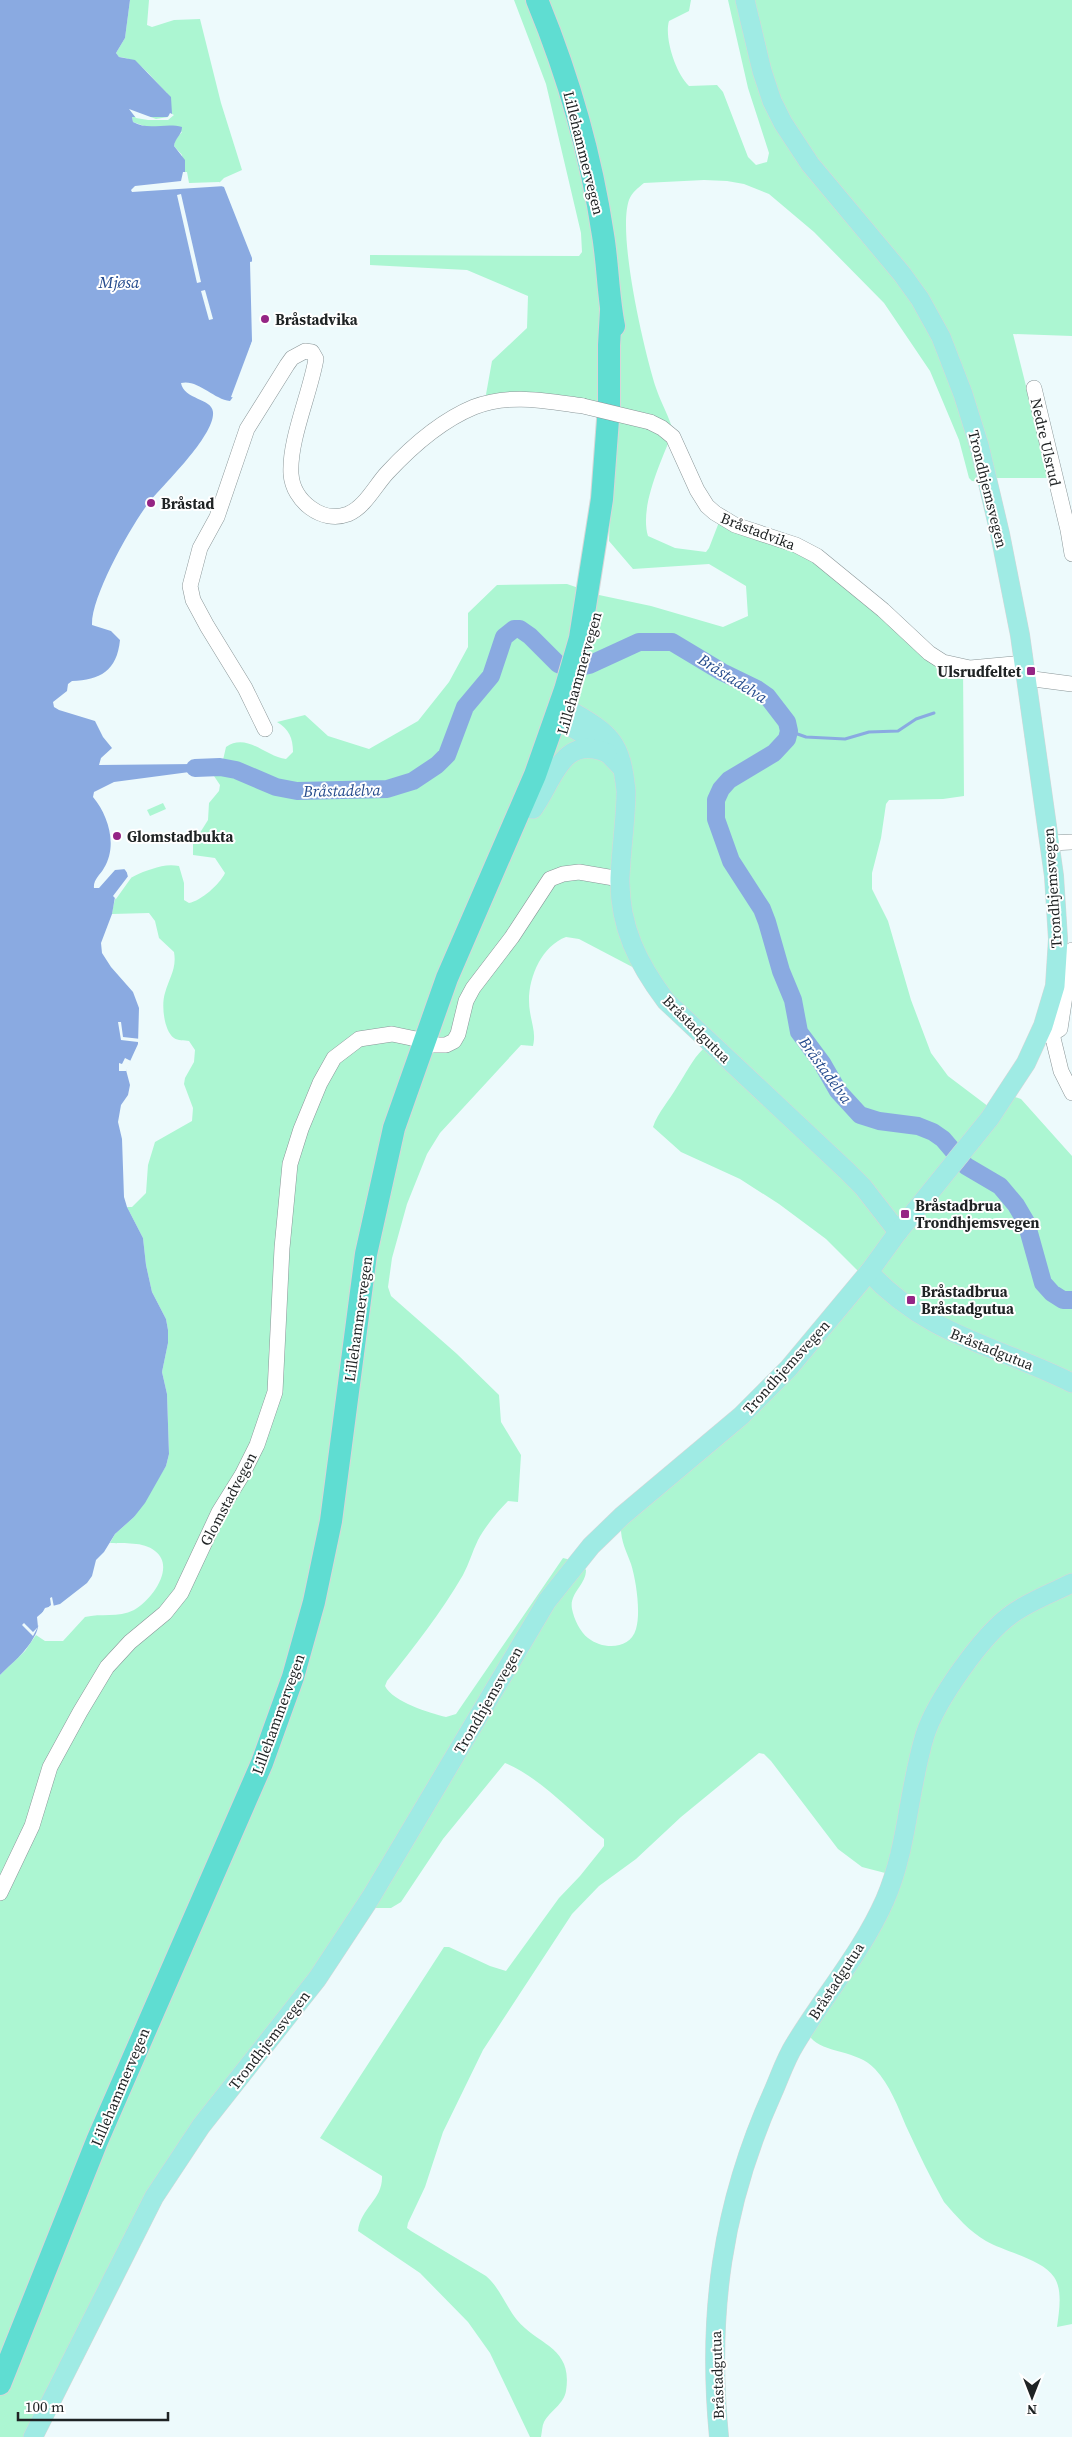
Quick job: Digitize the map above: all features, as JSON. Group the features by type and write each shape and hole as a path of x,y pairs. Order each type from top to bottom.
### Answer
{"highway":[{"name":"Lillehammervegen","path":"437,1010 455,979 533,809 567,707 591,614 605,464 611,311 603,235 592,177 564,75 537,0"},
{"name":"Lillehammervegen","path":"0,2384 97,2142 262,1763 294,1677 314,1602 331,1521 359,1298 374,1212 394,1128 447,978 567,707"}],"main road":[{"name":"Trondhjemsvegen","path":"33,2437 154,2197 201,2126 317,1979 371,1897 548,1601 591,1546 622,1516 695,1456 769,1390 869,1272 898,1232 990,1118 1046,1035 1055,986 1058,939 1050,843 1025,670 1000,534 978,445 963,394 941,337 902,274 810,164 783,123 772,101 762,70 745,0"},
{"path":"567,707 607,754 622,768"},
{"name":"Bråstadgutua","path":"567,707 603,729 618,749 626,799 620,880 621,904 634,951 646,974 666,1001 851,1176 898,1232"},
{"path":"533,809 546,792 558,765 563,760 581,750 599,750 607,754"},
{"name":"Bråstadgutua","path":"869,1272 899,1301 941,1327 965,1339 1026,1362 1072,1383"},
{"name":"Bråstadgutua","path":"719,2437 714,2383 716,2304 723,2249 753,2137 794,2045 839,1977 884,1902 899,1860 926,1734 938,1708 972,1656 1011,1614 1072,1583"}],"street":[{"name":"Bråstadvika","path":"265,729 245,688 193,600 190,586 198,554 217,517 240,444 254,415 292,358 305,351 312,352 316,359 292,457 293,483 304,504 324,515 348,514 362,504 412,446 439,427 474,407 491,402 522,398 583,406 650,422 662,428 673,437 697,490 714,513 742,527 796,545 817,556 883,610 929,653 943,662 970,668 1025,670 1072,684"},
{"name":"Nedre Ulsrud","path":"1034,388 1072,554"},
{"path":"1050,843 1072,842"},
{"path":"432,1044 446,1045 454,1041 458,1034 466,1001 550,880 563,874 579,872 620,880"},
{"name":"Trondhjemsvegen","path":"1046,1035 1060,1029 1072,950"},
{"name":"Glomstadvegen","path":"0,1893 32,1826 50,1767 80,1712 108,1667 130,1642 165,1613 181,1593 219,1512 242,1475 257,1445 275,1392 282,1248 290,1164 311,1103 334,1058 359,1039 392,1034 416,1039"},
{"path":"1046,1035 1072,1093"}],"green space":[{"path":"130,0 149,0 147,25 152,27 174,20 200,19 221,103 242,170 224,178 217,185 188,185 185,182 182,155 174,146 175,140 182,132 164,127 147,127 133,122 132,117 139,116 167,93 139,65 126,58 119,57 116,53 125,38"},
{"path":"514,0 691,0 689,11 669,21 668,37 672,55 680,73 689,86 717,85 723,92 748,157 756,165 767,162 769,153 748,88 728,0 1072,0 1072,336 1013,334 1049,478 990,478 983,482 972,481 969,478 959,440 930,371 884,303 814,232 769,194 744,184 727,181 704,180 644,183 635,190 629,200 626,216 626,239 629,265 645,348 656,388 673,431 649,497 646,524 648,536 675,548 706,552 721,517 784,538 904,631 963,666 964,796 943,799 889,800 886,804 881,838 872,873 872,889 888,921 911,1000 931,1053 948,1076 993,1110 1015,1097 1021,1099 1072,1156 1072,2324 1057,2327 1060,2301 1059,2288 1054,2277 1048,2271 1041,2265 980,2237 944,2202 893,2096 875,2069 860,2058 816,2043 811,2038 812,2026 889,1874 862,1867 838,1849 771,1761 764,1754 759,1753 681,1817 636,1859 599,1886 572,1914 483,2050 443,2132 425,2187 408,2223 407,2228 411,2231 486,2276 495,2286 517,2320 559,2356 567,2376 565,2396 544,2422 541,2437 530,2437 490,2353 468,2322 420,2273 358,2231 363,2216 376,2198 382,2176 320,2138 444,1947 449,1947 490,1966 506,1971 559,1898 604,1846 604,1839 556,1797 531,1777 505,1763 443,1839 401,1902 391,1908 370,1908 263,2044 166,2195 112,2296 89,2347 43,2437 0,2437 0,1675 25,1651 36,1635 45,1641 63,1641 85,1617 116,1615 134,1610 148,1599 154,1591 159,1583 163,1566 161,1558 150,1548 133,1544 110,1543 115,1534 134,1517 166,1466 169,1454 167,1394 162,1372 168,1343 168,1330 166,1319 152,1292 143,1238 127,1207 132,1207 146,1193 148,1165 155,1142 192,1121 193,1108 184,1084 185,1078 194,1062 195,1050 189,1041 177,1040 171,1035 164,1017 164,998 174,968 174,952 159,938 155,921 149,913 112,914 116,896 124,884 135,875 168,865 179,866 184,883 184,900 189,903 194,902 210,891 225,873 215,858 193,855 193,844 208,820 209,803 219,791 220,785 214,776 197,771 195,764 213,764 223,760 226,747 241,742 286,759 293,752 292,742 287,731 277,722 305,715 328,736 369,749 418,721 449,682 468,647 468,613 497,585 567,584 599,595 651,606 723,627 748,616 746,586 709,564 633,569 609,541 613,415 485,400 492,361 527,328 528,296 467,270 370,265 370,255 579,256 582,252 581,233 546,84","holes":["566,937 579,939 640,971 703,1049 689,1067 653,1127 681,1152 740,1179 779,1204 826,1239 862,1275 700,1451 621,1524 622,1540 633,1571 637,1596 638,1614 633,1636 622,1644 608,1646 594,1642 585,1635 576,1621 572,1603 586,1570 579,1562 563,1558 456,1714 446,1717 404,1702 389,1692 385,1686 455,1589 478,1540 488,1525 508,1501 518,1502 521,1455 501,1422 499,1395 457,1354 391,1296 388,1287 392,1258 407,1204 427,1154 440,1133 521,1045 533,1046 534,1033 529,1001 532,979 541,958 556,942"]},
{"path":"163,803 166,809 150,816 147,810"}],"water":[{"name":"Mjøsa","path":"0,0 130,0 125,38 116,53 119,57 135,60 171,97 172,114 167,117 132,117 133,122 145,126 170,125 182,127 174,146 185,160 185,182 188,185 219,185 224,187 252,258 253,339 230,401 218,397 199,386 181,383 187,393 211,407 213,412 211,422 198,446 142,512 123,543 105,579 93,612 92,625 111,631 120,640 115,659 111,666 99,676 72,681 68,684 67,691 53,702 54,707 59,710 95,721 103,737 112,748 101,758 99,765 195,764 197,771 114,782 94,792 93,797 107,821 111,840 108,859 96,880 94,888 99,888 115,870 126,869 128,877 115,897 112,914 101,943 102,953 111,967 133,992 139,1008 138,1044 126,1070 130,1085 128,1095 121,1105 118,1122 122,1139 124,1197 143,1238 152,1292 166,1319 168,1330 168,1343 162,1372 167,1394 169,1454 166,1466 145,1503 134,1517 115,1534 104,1552 96,1560 92,1576 87,1583 60,1604 45,1608 36,1634 27,1648 0,1675"}],"pier":[{"path":"129,109 156,119 168,117 170,113 174,115 168,120 148,120 136,118"},
{"path":"183,172 187,172 189,183 219,182 225,186 132,192 131,190 135,186 181,181"},
{"path":"181,194 201,282 197,283 177,195"},
{"path":"254,261 255,339 235,398 231,397 252,341 250,262"},
{"path":"205,290 213,319 209,320 201,291"},
{"path":"122,866 128,868 131,878 116,899 113,896 129,875"},
{"path":"118,1022 121,1022 123,1037 141,1039 138,1050 138,1042 121,1040"},
{"path":"125,1058 131,1061 126,1071 119,1071 119,1063 122,1064"},
{"path":"52,1597 54,1607 47,1610 38,1627 37,1617 51,1605 50,1598"},
{"path":"24,1623 33,1632 38,1627 33,1636 22,1625"}],"waterway":[{"name":"Bråstadelva","path":"195,768 220,767 236,770 276,787 297,791 387,789 413,781 437,765 447,755 465,707 491,676 504,637 514,629 520,629 530,636 558,664 570,669 589,665 639,642 672,642 722,672 757,689 767,696 787,722 789,731 787,739 774,753 729,780 721,789 716,800 716,819 731,861 762,909 781,971 793,1000 799,1032 822,1063 838,1091 860,1115 879,1121 918,1126 933,1132 943,1139 966,1166 1000,1186 1016,1205 1026,1222 1043,1283 1052,1293 1063,1300 1072,1300"},
{"path":"789,731 806,737 845,739 869,732 898,731 916,719 934,713"}],"place":[{"name":"Bråstadvika","path":"265,319"},
{"name":"Bråstad","path":"151,503"},
{"name":"Ulsrudfeltet","path":"1031,671"},
{"name":"Glomstadbukta","path":"117,836"},
{"name":"Bråstadbrua Trondhjemsvegen","path":"905,1214"},
{"name":"Bråstadbrua Bråstadgutua","path":"911,1300"}]}
